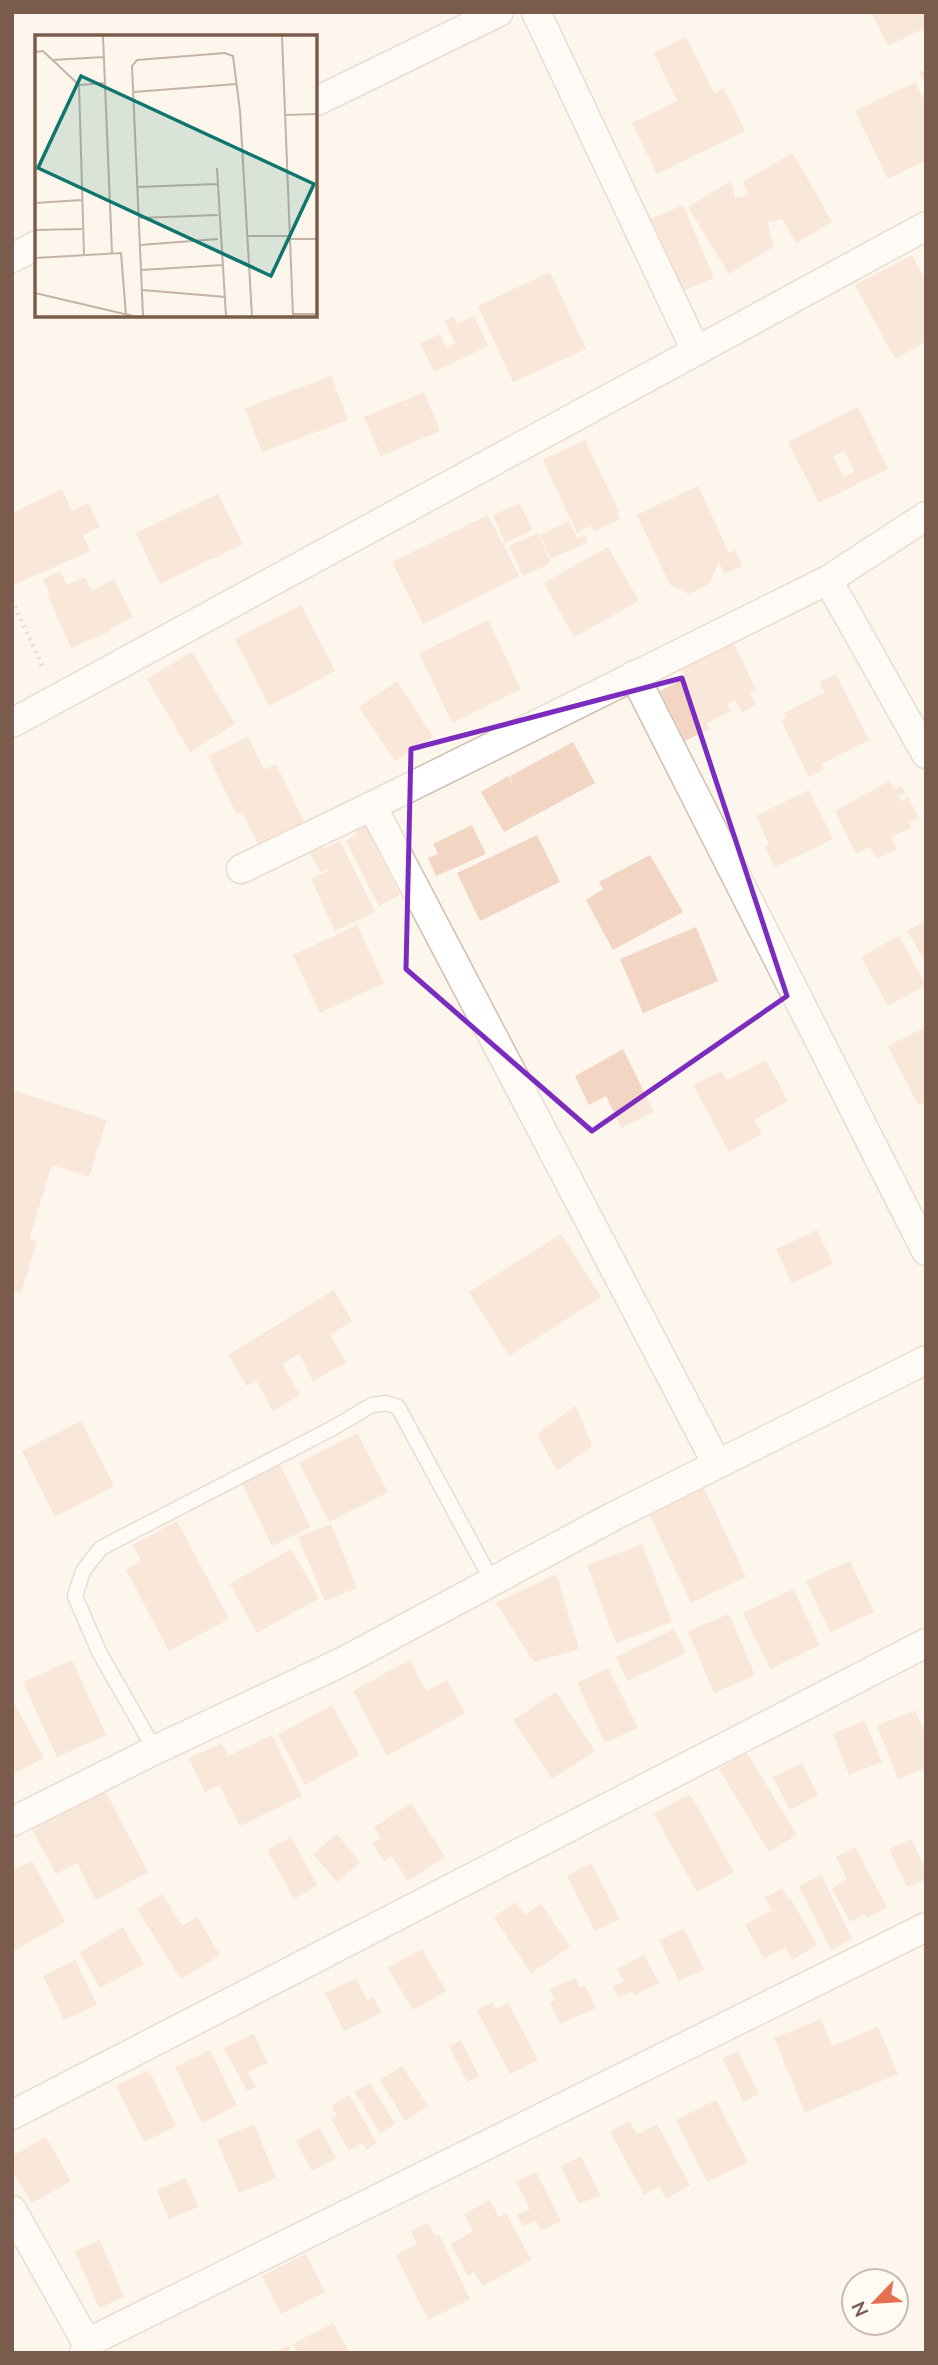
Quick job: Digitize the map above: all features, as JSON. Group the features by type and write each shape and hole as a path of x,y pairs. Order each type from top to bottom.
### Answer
{"street":[{"path":"317,101 499,12"},
{"path":"536,12 696,351"},
{"path":"12,723 926,226"},
{"path":"12,258 35,246"},
{"path":"240,869 828,580 926,516"},
{"path":"828,580 926,754"},
{"path":"634,674 926,1251"},
{"path":"372,806 717,1464"},
{"path":"12,1822 155,1750 344,1661 717,1464 926,1360"},
{"path":"12,2115 926,1643"},
{"path":"12,2210 85,2348 926,1927"}],"lane":[{"path":"155,1750 99,1652 75,1596 83,1571 101,1548 333,1428 372,1405 386,1403 398,1407 492,1581"}],"path":[{"path":"12,600 59,698"}],"highlighted area":[{"path":"682,678 787,996 592,1131 406,969 411,749"}],"building":[{"path":"871,12 926,12 926,27 888,46"},
{"path":"686,37 714,93 724,88 745,131 657,174 632,123 677,101 654,53"},
{"path":"926,69 926,85 919,72"},
{"path":"915,82 926,104 926,160 888,179 855,111"},
{"path":"793,153 832,222 796,243 782,219 768,222 773,247 729,274 688,207 731,181 735,198 748,195 744,181"},
{"path":"683,205 714,278 678,293 646,221"},
{"path":"912,255 926,281 926,342 895,359 855,285"},
{"path":"550,272 586,349 513,382 478,306"},
{"path":"474,316 488,346 434,372 420,343 440,334 446,348 455,343 445,320 453,317 457,324"},
{"path":"331,376 348,420 262,452 245,408"},
{"path":"424,392 440,431 381,456 364,417"},
{"path":"858,407 888,469 819,503 788,442","holes":["844,451 855,472 844,477 833,456"]},
{"path":"585,440 620,519 594,531 591,526 577,533 543,460"},
{"path":"698,486 729,553 735,550 742,566 724,574 719,562 709,584 689,594 670,585 637,515"},
{"path":"62,489 72,511 88,503 100,527 83,535 90,551 12,586 12,513"},
{"path":"218,494 243,544 160,584 136,533"},
{"path":"520,503 532,530 505,543 493,515"},
{"path":"488,515 519,576 423,624 392,562"},
{"path":"569,521 577,538 585,535 588,542 551,559 540,535"},
{"path":"538,533 551,563 523,576 509,546"},
{"path":"608,547 639,601 574,637 544,583"},
{"path":"60,571 67,585 85,577 92,591 114,579 133,617 109,629 110,631 71,648 43,579"},
{"path":"301,605 335,671 269,706 235,639"},
{"path":"488,620 521,689 452,723 419,653"},
{"path":"730,635 756,690 750,692 756,705 742,712 735,700 727,704 731,711 707,723 710,729 685,741 660,691 685,678 676,660"},
{"path":"192,652 235,724 190,752 147,679"},
{"path":"836,674 869,740 822,764 824,769 809,777 781,720 787,717 784,713 825,692 819,682"},
{"path":"397,681 433,737 395,761 359,707"},
{"path":"248,737 264,770 276,764 305,824 259,846 242,812 237,815 208,756"},
{"path":"573,742 595,783 504,832 481,792 508,776 513,785 510,776"},
{"path":"889,781 895,789 902,786 905,792 898,796 901,801 908,797 919,818 909,823 911,828 891,837 897,849 877,859 870,847 856,854 835,811"},
{"path":"809,790 833,839 775,867 765,847 769,845 756,816"},
{"path":"364,823 400,895 379,906 346,841 357,835 354,827"},
{"path":"472,825 486,854 436,876 428,858 438,854 433,844"},
{"path":"537,835 560,882 480,921 457,873"},
{"path":"340,841 375,912 335,931 311,879 329,871 320,872 310,852"},
{"path":"650,855 683,912 613,950 586,900 603,889 599,882"},
{"path":"926,920 926,963 907,931"},
{"path":"357,925 384,983 320,1013 293,955"},
{"path":"696,927 718,981 643,1013 620,959"},
{"path":"899,936 926,985 888,1006 861,957"},
{"path":"926,1027 926,1101 918,1105 888,1046"},
{"path":"623,1049 654,1112 621,1128 606,1096 589,1105 575,1076"},
{"path":"766,1060 788,1101 754,1120 762,1134 729,1152 693,1085 721,1071 727,1080"},
{"path":"12,1090 107,1120 89,1177 52,1165 29,1239 37,1242 21,1293 12,1290"},
{"path":"817,1230 833,1264 792,1283 776,1249"},
{"path":"561,1234 601,1297 509,1356 469,1292"},
{"path":"334,1290 352,1321 330,1335 346,1363 313,1381 299,1354 282,1364 300,1395 273,1411 256,1380 247,1386 228,1355"},
{"path":"576,1406 592,1446 557,1471 537,1434"},
{"path":"81,1421 114,1486 55,1517 22,1451"},
{"path":"357,1433 388,1492 329,1522 299,1463"},
{"path":"280,1464 310,1527 272,1546 241,1482"},
{"path":"704,1488 746,1577 691,1603 649,1514"},
{"path":"177,1521 229,1619 169,1651 126,1570 141,1561 133,1545"},
{"path":"331,1524 357,1588 325,1601 298,1537"},
{"path":"642,1544 672,1622 616,1643 587,1565"},
{"path":"291,1549 319,1598 257,1633 230,1584"},
{"path":"850,1561 874,1612 830,1632 806,1581"},
{"path":"556,1574 579,1649 534,1662 496,1603"},
{"path":"793,1589 820,1645 770,1669 743,1613"},
{"path":"729,1614 755,1675 714,1693 688,1631"},
{"path":"674,1629 686,1653 627,1681 616,1657"},
{"path":"72,1660 106,1735 57,1757 23,1682"},
{"path":"410,1660 426,1691 447,1680 465,1713 387,1756 353,1691"},
{"path":"608,1668 638,1728 605,1743 577,1683"},
{"path":"556,1692 595,1751 552,1779 513,1720"},
{"path":"15,1705 44,1758 12,1775 12,1706"},
{"path":"332,1705 359,1755 305,1785 278,1735"},
{"path":"915,1710 926,1737 926,1768 898,1779 877,1726"},
{"path":"865,1721 882,1762 849,1775 833,1733"},
{"path":"272,1735 302,1796 240,1826 219,1785 205,1792 189,1758 222,1743 228,1756"},
{"path":"746,1752 797,1835 769,1852 719,1769"},
{"path":"802,1763 818,1795 790,1810 773,1777"},
{"path":"103,1787 148,1872 96,1900 77,1863 56,1874 30,1826"},
{"path":"690,1794 734,1872 697,1892 654,1814"},
{"path":"411,1803 445,1857 408,1881 392,1856 384,1861 372,1843 381,1838 374,1827"},
{"path":"337,1834 360,1863 337,1882 313,1854"},
{"path":"291,1837 317,1885 294,1899 267,1850"},
{"path":"911,1839 926,1871 926,1879 907,1887 889,1849"},
{"path":"855,1847 887,1907 867,1918 864,1914 850,1922 832,1888 847,1879 836,1857"},
{"path":"32,1861 65,1922 12,1952 12,1871"},
{"path":"591,1863 620,1919 595,1931 567,1876"},
{"path":"821,1875 852,1939 831,1950 799,1886"},
{"path":"782,1888 817,1945 792,1960 785,1947 764,1959 745,1925 772,1910 765,1898"},
{"path":"162,1894 182,1926 197,1917 220,1955 181,1979 137,1909"},
{"path":"516,1902 525,1915 541,1904 570,1947 531,1973 494,1917"},
{"path":"123,1927 144,1964 100,1988 80,1952"},
{"path":"684,1929 704,1970 679,1981 659,1940"},
{"path":"422,1949 446,1991 413,2010 388,1968"},
{"path":"644,1955 659,1983 635,1995 632,1991 619,1998 613,1986 624,1981 617,1969"},
{"path":"75,1960 97,2005 64,2020 43,1976"},
{"path":"356,1978 367,2000 373,1997 381,2013 344,2031 325,1993"},
{"path":"575,1978 580,1988 585,1985 596,2008 560,2024 550,2002 555,2000 550,1989"},
{"path":"493,2002 496,2009 508,2003 538,2060 510,2074 477,2010"},
{"path":"821,2019 832,2046 878,2027 898,2074 805,2112 774,2038"},
{"path":"254,2034 268,2063 248,2072 256,2087 247,2091 224,2048"},
{"path":"461,2040 479,2076 467,2082 449,2046"},
{"path":"210,2050 237,2105 202,2123 175,2067"},
{"path":"738,2051 759,2094 743,2102 723,2058"},
{"path":"402,2066 428,2106 405,2121 380,2080"},
{"path":"149,2070 176,2126 144,2142 116,2086"},
{"path":"370,2083 395,2124 380,2133 355,2092"},
{"path":"349,2095 377,2143 366,2150 362,2143 349,2151 331,2119 337,2115 331,2106"},
{"path":"716,2100 748,2162 707,2182 676,2120"},
{"path":"630,2121 637,2135 657,2124 690,2185 666,2199 659,2186 644,2195 610,2131"},
{"path":"254,2124 276,2178 239,2193 217,2140"},
{"path":"320,2128 336,2158 312,2171 296,2141"},
{"path":"46,2137 71,2181 32,2203 12,2170 12,2156"},
{"path":"581,2156 600,2195 579,2204 561,2166"},
{"path":"536,2172 561,2221 541,2231 536,2221 523,2226 517,2215 530,2209 516,2182"},
{"path":"186,2178 198,2207 169,2219 157,2190"},
{"path":"490,2200 499,2217 506,2213 531,2260 482,2286 474,2272 468,2276 451,2244 473,2231 464,2214"},
{"path":"428,2223 435,2236 439,2234 470,2299 428,2320 396,2255 417,2244 411,2231"},
{"path":"100,2240 124,2297 99,2308 75,2251"},
{"path":"306,2254 325,2292 281,2314 262,2276"},
{"path":"333,2323 350,2353 298,2353 293,2344"},
{"path":"288,2345 292,2353 272,2353"}]}
